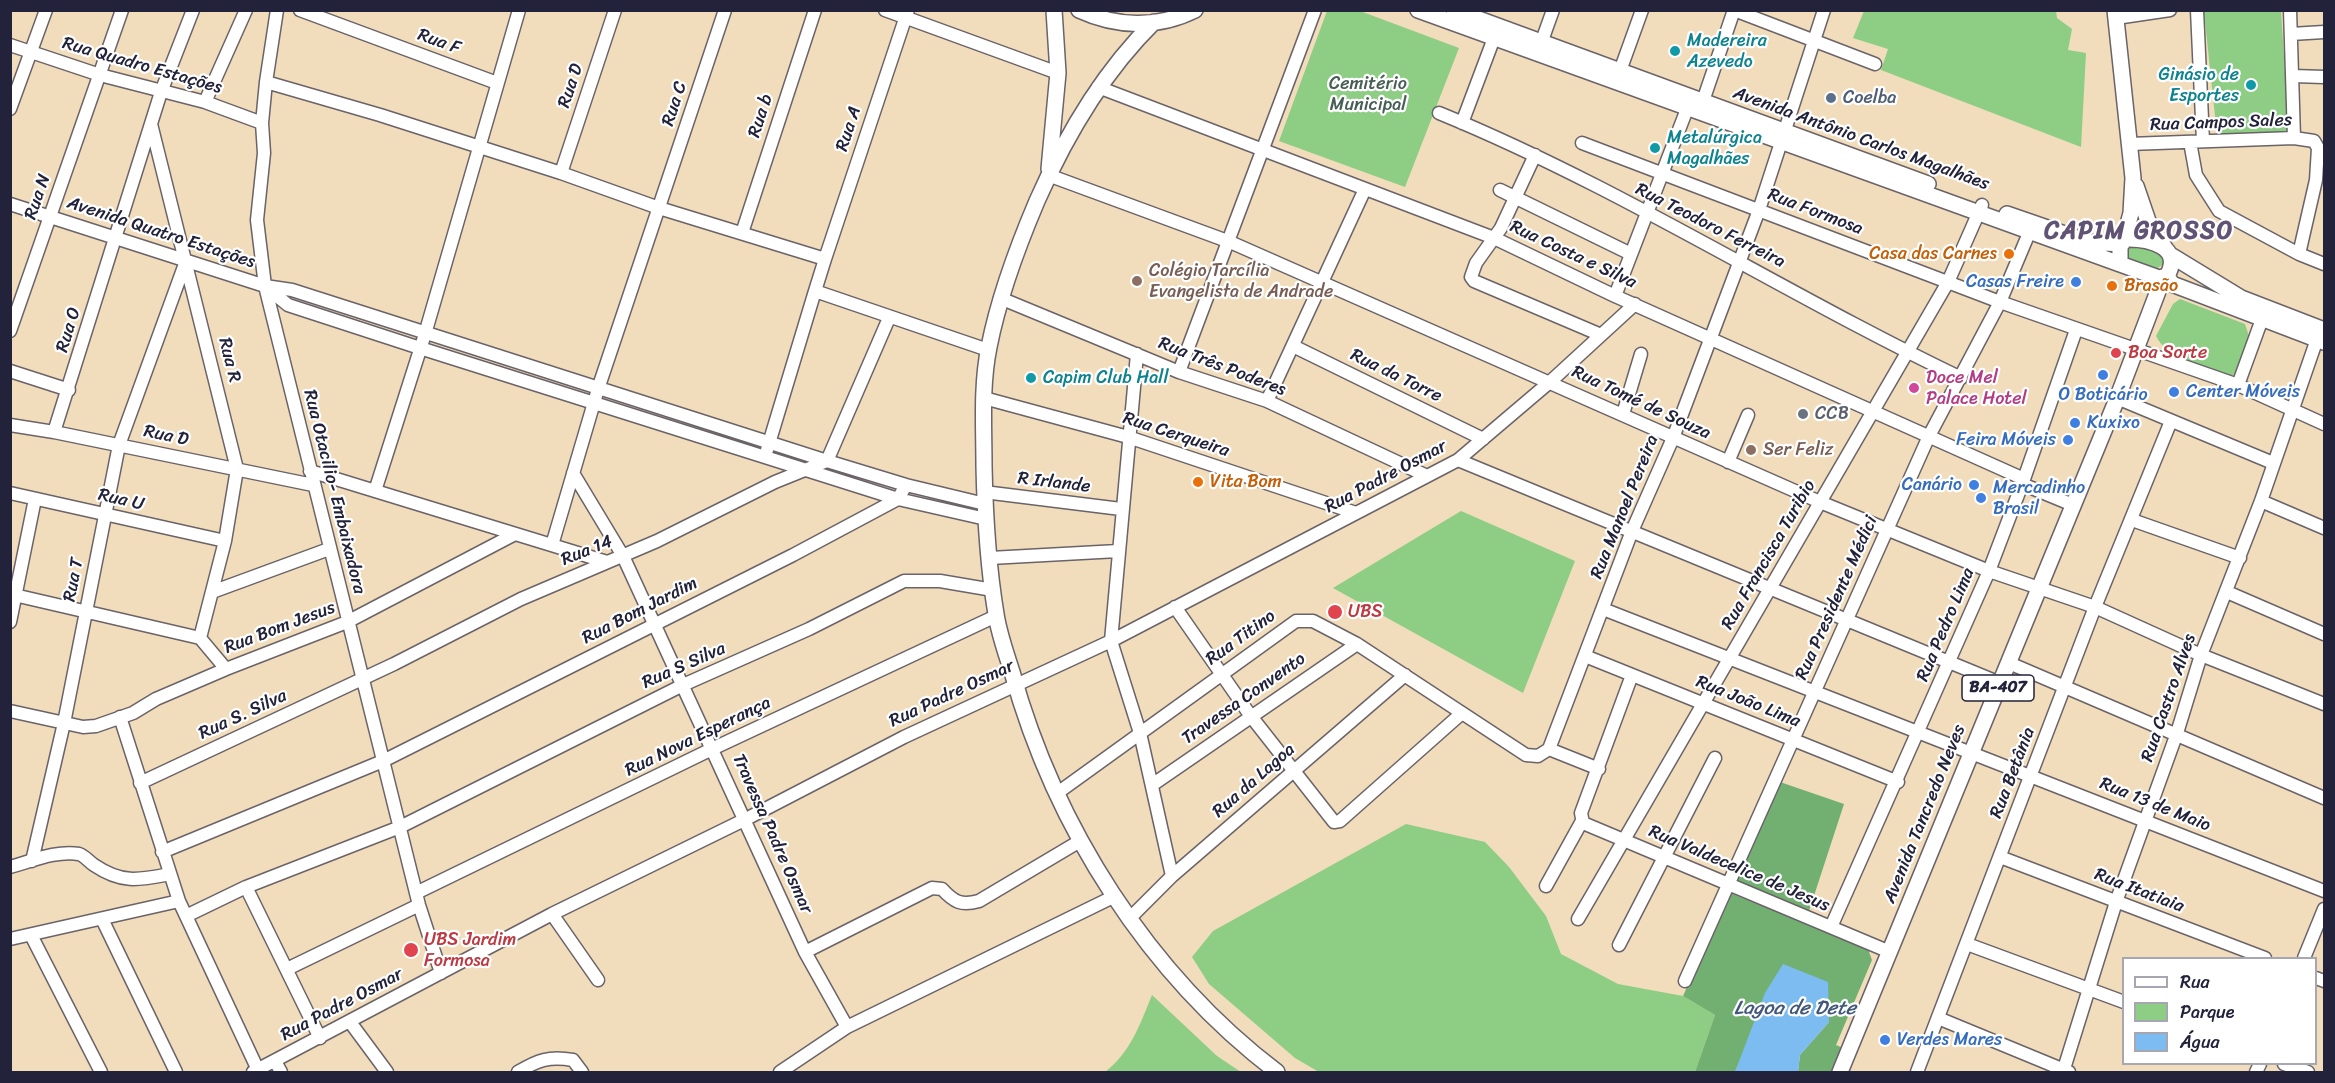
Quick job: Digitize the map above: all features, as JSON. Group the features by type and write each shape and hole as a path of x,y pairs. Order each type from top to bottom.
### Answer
{"main road":[{"path":"1048,175 1058,73 1054,10"},
{"path":"1079,10 1100,20 1127,25 1154,22 1195,10"},
{"name":"Avenida Antônio Carlos Magalhães","path":"1418,10 1494,38 1620,71 1702,102 1783,138"},
{"name":"Avenida Antônio Carlos Magalhães","path":"1458,11 1539,49 1687,109 1783,138 1980,209 2088,242 2147,242 2169,252"},
{"path":"2116,14 2133,178 2131,213 2123,241 2120,264"},
{"path":"1154,22 1114,64 1098,87 1048,175 1019,244 1000,298 988,350 984,398 984,498 996,616 1015,684 1056,794 1080,841 1115,897 1170,968 1246,1049 1276,1072"},
{"path":"2133,178 2148,221 2169,252 2241,298 2322,337"},
{"name":"Avenida Antônio Carlos Magalhães","path":"1980,209 2029,233 2166,279"},
{"name":"Avenida Tancredo Neves","path":"1840,1072 2166,279 2169,252"},
{"path":"2157,299 2166,279 2262,319 2322,337"}],"street":[{"path":"10,109 46,10"},
{"name":"Rua N","path":"10,331 122,10"},
{"name":"Rua O","path":"54,432 161,92 193,10"},
{"path":"204,102 246,10"},
{"name":"Rua Otacilio- Embaixadora","path":"277,10 262,123 264,153 257,220 265,286 347,622 418,899 441,973"},
{"name":"Rua F","path":"300,10 497,83"},
{"name":"Rua D","path":"561,173 615,10"},
{"name":"Rua C","path":"552,545 598,389 725,10"},
{"name":"Rua b","path":"742,233 814,10"},
{"path":"885,10 907,14 1058,73"},
{"path":"1179,372 1230,242 1315,10"},
{"path":"1539,49 1552,10"},
{"path":"1620,71 1642,10"},
{"path":"1702,102 1734,10 1875,64"},
{"name":"Rua Manoel Pereira","path":"1549,749 1632,531 1673,438 1759,210 1824,10"},
{"path":"2116,14 2170,10"},
{"path":"2197,10 2203,141"},
{"path":"2290,10 2294,76 2294,138"},
{"path":"375,491 425,334 518,11"},
{"name":"Rua A","path":"765,456 825,259 907,14"},
{"path":"2291,34 2325,32"},
{"path":"1462,123 1494,38"},
{"name":"Rua Quadro Estações","path":"10,45 100,75 204,102 262,123"},
{"path":"2294,76 2325,77"},
{"path":"266,82 561,173 659,208 825,259"},
{"name":"Rua Costa e Silva","path":"1098,87 1494,238 1709,339 1929,436 2073,505"},
{"path":"1615,296 1687,109"},
{"name":"Rua Teodoro Ferreira","path":"1439,113 1535,155 1739,260 1907,352 1961,378"},
{"name":"Rua R","path":"151,124 237,469"},
{"name":"Rua Campos Sales","path":"2129,144 2294,138 2314,141 2318,148 2320,182"},
{"path":"2190,142 2196,175 2219,211 2299,254 2325,264"},
{"name":"Rua Formosa","path":"1582,143 2000,302 2238,385 2325,424"},
{"path":"1535,155 1494,238 1471,273 1474,281 1601,335"},
{"name":"Rua Tomé de Souza","path":"1048,175 1230,242 1320,283 1551,381 1673,438 1820,502 1989,571 2095,607 2201,655 2325,704"},
{"path":"2299,254 2320,182"},
{"path":"1267,401 1365,189"},
{"path":"1500,190 1631,254"},
{"name":"Avenida Quatro Estações","path":"10,204 265,286"},
{"name":"Rua Francisca Turibio","path":"1578,919 1947,282 1980,209"},
{"name":"Rua Presidente Médici","path":"1685,981 1929,436 2000,302 2029,233"},
{"path":"119,445 186,261"},
{"path":"265,286 288,305 420,348 898,499 986,519"},
{"name":"R Irlande","path":"265,286 292,290 906,485 984,498 1120,509"},
{"path":"815,291 988,350"},
{"name":"Rua Três Poderes","path":"1000,298 1179,372 1267,401 1427,477"},
{"name":"Rua Padre Osmar","path":"256,1071 552,914 746,819 904,737 1111,641 1458,460 1551,381 1635,304"},
{"path":"827,461 889,318"},
{"path":"2238,385 2262,319"},
{"name":"Rua Pedro Lima","path":"1832,927 1898,782 1989,571 2076,330"},
{"name":"Rua Castro Alves","path":"2066,1072 2116,902 2177,733 2201,655 2240,558 2292,409 2322,337"},
{"name":"Rua da Torre","path":"1293,346 1484,439"},
{"path":"1137,354 1120,509 1111,641 1140,733 1172,876"},
{"path":"1623,414 1641,354"},
{"path":"10,371 69,390"},
{"name":"Rua Cerqueira","path":"984,398 1128,437 1356,513"},
{"path":"2117,398 2273,463"},
{"path":"1728,462 1748,415"},
{"name":"Rua Betânia","path":"1917,1072 2095,607 2171,421"},
{"name":"Rua D","path":"10,425 313,485"},
{"name":"Rua T","path":"32,861 64,723 119,445"},
{"path":"1458,460 1846,622 2000,683"},
{"name":"Rua 14","path":"362,679 521,599 623,556 775,482 827,461"},
{"path":"200,638 225,542 237,469"},
{"path":"310,471 607,562"},
{"name":"Travessa Padre Osmar","path":"573,473 623,556 714,748 805,952 847,1027"},
{"path":"898,499 906,485"},
{"name":"Rua U","path":"10,493 225,542"},
{"path":"10,622 13,595 35,499"},
{"name":"Rua Bom Jardim","path":"383,761 898,499"},
{"path":"2261,501 2325,528"},
{"path":"2132,520 2240,558"},
{"name":"Rua Bom Jesus","path":"10,711 83,727 96,726 226,669 347,622 515,534"},
{"path":"212,592 329,549"},
{"path":"990,558 1118,551"},
{"name":"Rua S Silva","path":"186,916 246,887 400,827 683,685 809,629 904,581 940,581 993,590"},
{"path":"2226,592 2325,634"},
{"path":"13,595 200,638 226,669"},
{"path":"1175,607 1250,715 1329,819 1334,822 1340,821 1462,713"},
{"name":"Rua 13 de Maio","path":"1603,609 2325,891"},
{"name":"Rua Nova Esperança","path":"287,969 418,899 714,748 996,616"},
{"name":"Rua Titino","path":"1056,794 1300,620 1312,621 1357,644 1526,755 1538,756 1549,749"},
{"name":"Travessa Convento","path":"1152,785 1250,715 1357,644"},
{"name":"Rua João Lima","path":"1585,656 1898,782"},
{"path":"2008,663 2177,733 2325,798"},
{"name":"Rua da Lagoa","path":"1130,918 1172,876 1405,675"},
{"path":"1546,886 1581,817 1632,675"},
{"name":"Rua S. Silva","path":"140,783 362,679"},
{"path":"120,717 179,901 256,1071"},
{"path":"1549,749 1599,769"},
{"path":"1618,945 1715,758"},
{"path":"162,852 383,761"},
{"name":"Rua Valdecelice de Jesus","path":"1581,817 1664,858 1890,952"},
{"path":"805,952 932,888 942,889 954,902 963,904 980,901 1080,841"},
{"path":"10,867 64,853 82,855 94,865 123,880 170,874"},
{"name":"Rua Itatiaia","path":"2000,857 2262,957"},
{"path":"246,887 320,1038"},
{"path":"780,1072 847,1027 1115,897"},
{"path":"10,939 179,901"},
{"path":"2304,957 2325,909"},
{"path":"552,914 598,980"},
{"path":"102,919 176,1072"},
{"path":"31,935 101,1072"},
{"path":"1967,944 2122,1001"},
{"path":"1938,1018 2066,1072"},
{"path":"350,1022 387,1072"},
{"path":"518,1072 540,1059 553,1057 573,1060 582,1072"},
{"path":"275,1061 281,1072"},
{"path":"2287,1065 2308,1072"}],"green space":[{"path":"2211,10 2281,11 2289,132 2217,135 2204,12"},
{"name":"Cemitério Municipal","path":"1327,11 1360,11 1459,48 1405,187 1279,141"},
{"path":"1864,11 2056,11 2057,18 2072,29 2068,50 2086,53 2081,147 1881,70 1888,49 1853,38"},
{"path":"2134,244 2163,252 2164,264 2156,269 2129,260 2129,249"},
{"path":"2180,299 2245,324 2250,339 2239,371 2231,376 2211,371 2189,363 2161,344 2156,336 2173,304"},
{"path":"1461,511 1575,561 1523,693 1333,588"},
{"path":"1780,782 1844,804 1809,911 1735,883"},
{"path":"1406,824 1485,842 1509,867 1546,916 1561,954 1618,984 1683,996 1715,1015 1695,1072 1319,1072 1295,1058 1209,984 1192,957 1213,931"},
{"path":"1730,893 1868,949 1872,960 1836,1045 1843,1048 1831,1072 1798,1072 1800,1055 1829,1022 1743,1054 1735,1072 1695,1072 1715,1015 1683,996"},
{"path":"1152,995 1217,1056 1241,1072 1105,1072 1122,1056 1139,1027"}],"water":[{"name":"Lagoa de Dete","path":"1783,964 1828,982 1829,1022 1800,1055 1798,1072 1735,1072 1765,993"}],"place":[{"name":"Madereira Azevedo","path":"1675,51"},
{"name":"Ginásio de Esportes","path":"2251,85"},
{"name":"Coelba","path":"1831,98"},
{"name":"Metalúrgica Magalhães","path":"1655,148"},
{"name":"Casa das Carnes","path":"2009,254"},
{"name":"Colégio Tarcília Evangelista de Andrade","path":"1137,281"},
{"name":"Casas Freire","path":"2076,282"},
{"name":"Brasão","path":"2112,286"},
{"name":"Boa Sorte","path":"2116,353"},
{"name":"O Boticário","path":"2103,375"},
{"name":"Capim Club Hall","path":"1031,378"},
{"name":"Doce Mel Palace Hotel","path":"1914,388"},
{"name":"Center Móveis","path":"2174,392"},
{"name":"CCB","path":"1803,414"},
{"name":"Kuxixo","path":"2075,423"},
{"name":"Feira Móveis","path":"2068,440"},
{"name":"Ser Feliz","path":"1751,450"},
{"name":"Vita Bom","path":"1198,482"},
{"name":"Canário","path":"1974,485"},
{"name":"Mercadinho Brasil","path":"1981,498"},
{"name":"UBS","path":"1335,612"},
{"name":"UBS Jardim Formosa","path":"411,950"},
{"name":"Verdes Mares","path":"1885,1040"}],"district":[{"name":"CAPIM GROSSO","path":"2139,232"}]}
